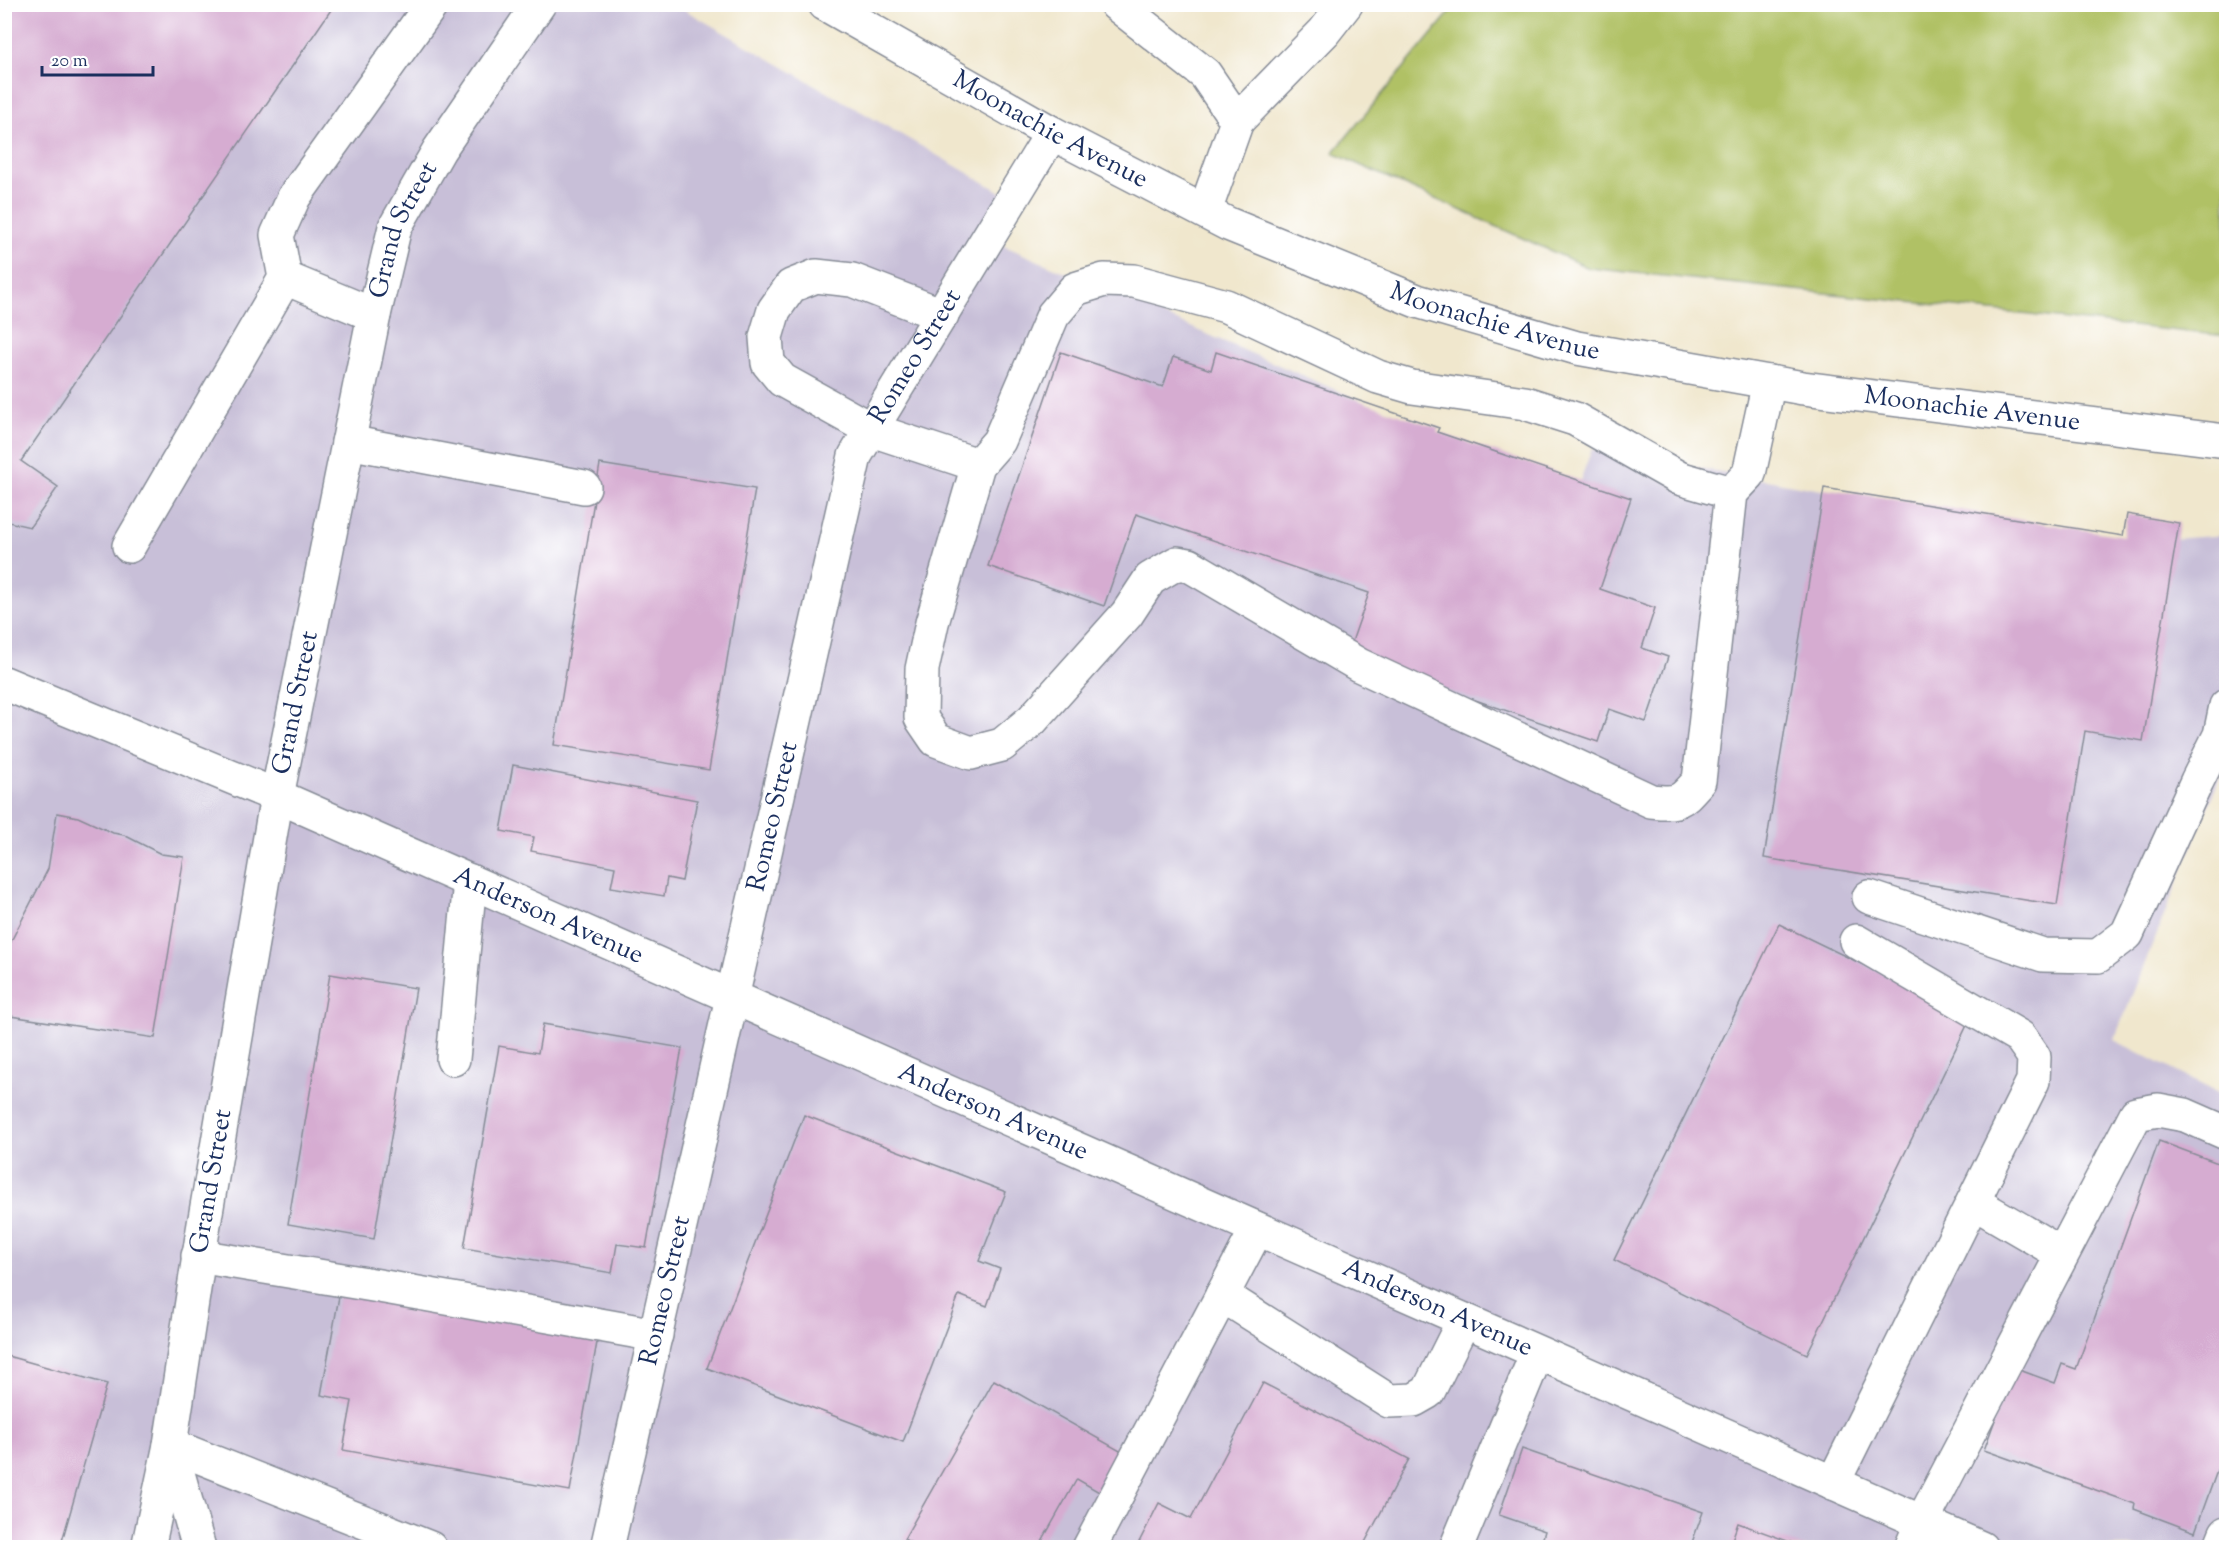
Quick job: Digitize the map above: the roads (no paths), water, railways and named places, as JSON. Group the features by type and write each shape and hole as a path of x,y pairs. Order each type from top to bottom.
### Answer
{"street":[{"path":"129,546 285,278 277,235 294,197 432,4"},
{"name":"Grand Street","path":"148,1548 170,1445 198,1256 277,796 374,315 394,227 439,150 539,4"},
{"name":"Moonachie Avenue","path":"825,4 1052,133 1228,224 1417,301 1577,348 1803,388 2226,441"},
{"path":"1116,4 1205,74 1237,121"},
{"path":"1205,211 1237,121 1323,32 1346,4"},
{"name":"Romeo Street","path":"607,1548 855,456 1052,133"},
{"path":"942,315 852,280 816,276 791,286 774,310 766,337 768,363 782,380 872,430 978,465"},
{"path":"285,278 374,315"},
{"path":"1731,493 1678,478 1575,419 1525,403 1412,387 1378,377 1226,306 1134,282 1104,280 1075,289 1053,315 999,441 978,465 932,623 922,669 921,718 936,740 971,753 1002,745 1032,720 1119,623 1150,579 1177,563 1189,565 1359,665 1652,801 1673,803 1684,798 1699,781 1731,493 1749,474 1769,382"},
{"path":"348,442 584,487"},
{"name":"Anderson Avenue","path":"4,683 277,796 1833,1483 1916,1535 1981,1548"},
{"path":"1869,897 2043,956 2098,956 2127,934 2220,735 2226,706"},
{"path":"453,1059 470,881"},
{"path":"1833,1483 2033,1081 2034,1057 2020,1038 1856,941"},
{"path":"1916,1535 2136,1114 2158,1110 2186,1114 2226,1133"},
{"path":"1973,1202 2062,1254"},
{"path":"1089,1548 1257,1228"},
{"path":"198,1256 656,1335"},
{"path":"1222,1294 1389,1401 1414,1400 1428,1392 1464,1320"},
{"path":"1456,1548 1538,1353"},
{"path":"170,1445 430,1548"},
{"name":"Grand Street","path":"170,1445 199,1548"},
{"path":"2220,1548 2226,1533"}]}
